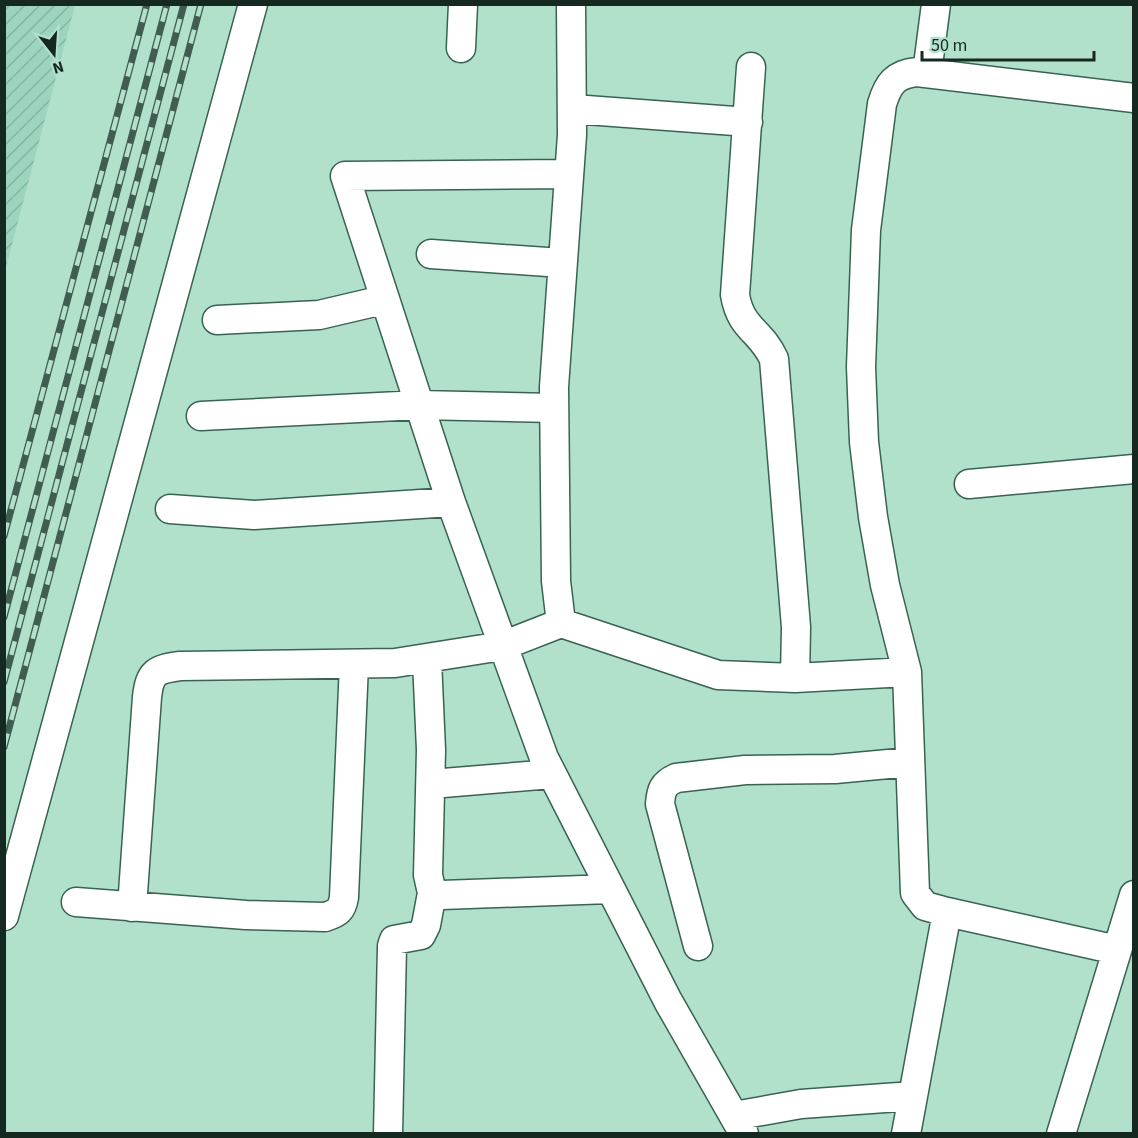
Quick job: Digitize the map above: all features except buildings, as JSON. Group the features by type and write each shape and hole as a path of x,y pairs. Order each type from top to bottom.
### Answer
{"street":[{"path":"4,916 253,4"},
{"path":"461,48 463,4"},
{"path":"561,623 556,581 554,408 573,109 571,4"},
{"path":"927,73 936,4"},
{"path":"751,67 735,295 738,313 744,324 768,345 774,359 796,627 795,678"},
{"path":"1124,939 947,912 925,906 915,893 907,672 885,585 864,442 861,367 866,230 882,104 887,89 896,77 906,73 927,73 1134,98"},
{"path":"573,109 748,122"},
{"path":"569,174 345,176 383,300 502,646 552,774 668,1001 739,1125 801,1104 913,1095"},
{"path":"431,254 562,263"},
{"path":"217,320 319,315 383,300"},
{"path":"201,416 419,405 554,408"},
{"path":"969,484 1134,469"},
{"path":"170,509 254,515 451,502"},
{"path":"132,907 149,681 154,673 165,668 427,660 502,646 561,623 718,675 795,678 907,672"},
{"path":"388,1134 392,946 394,940 399,937 421,935 426,925 432,893 428,875 431,784 427,660"},
{"path":"76,902 246,915 325,917 336,914 342,908 344,897 354,664"},
{"path":"698,946 660,804 661,790 668,782 676,778 745,770 836,769 910,762"},
{"path":"431,784 552,774"},
{"path":"432,893 442,895 610,889"},
{"path":"1061,1134 1124,939 1134,895"},
{"path":"906,1134 947,912"}],"shaded area":[{"path":"4,5 75,5 5,271"}],"railway":[{"path":"4,536 147,4"},
{"path":"4,617 167,4"},
{"path":"4,682 184,4"},
{"path":"4,747 201,4"}]}
